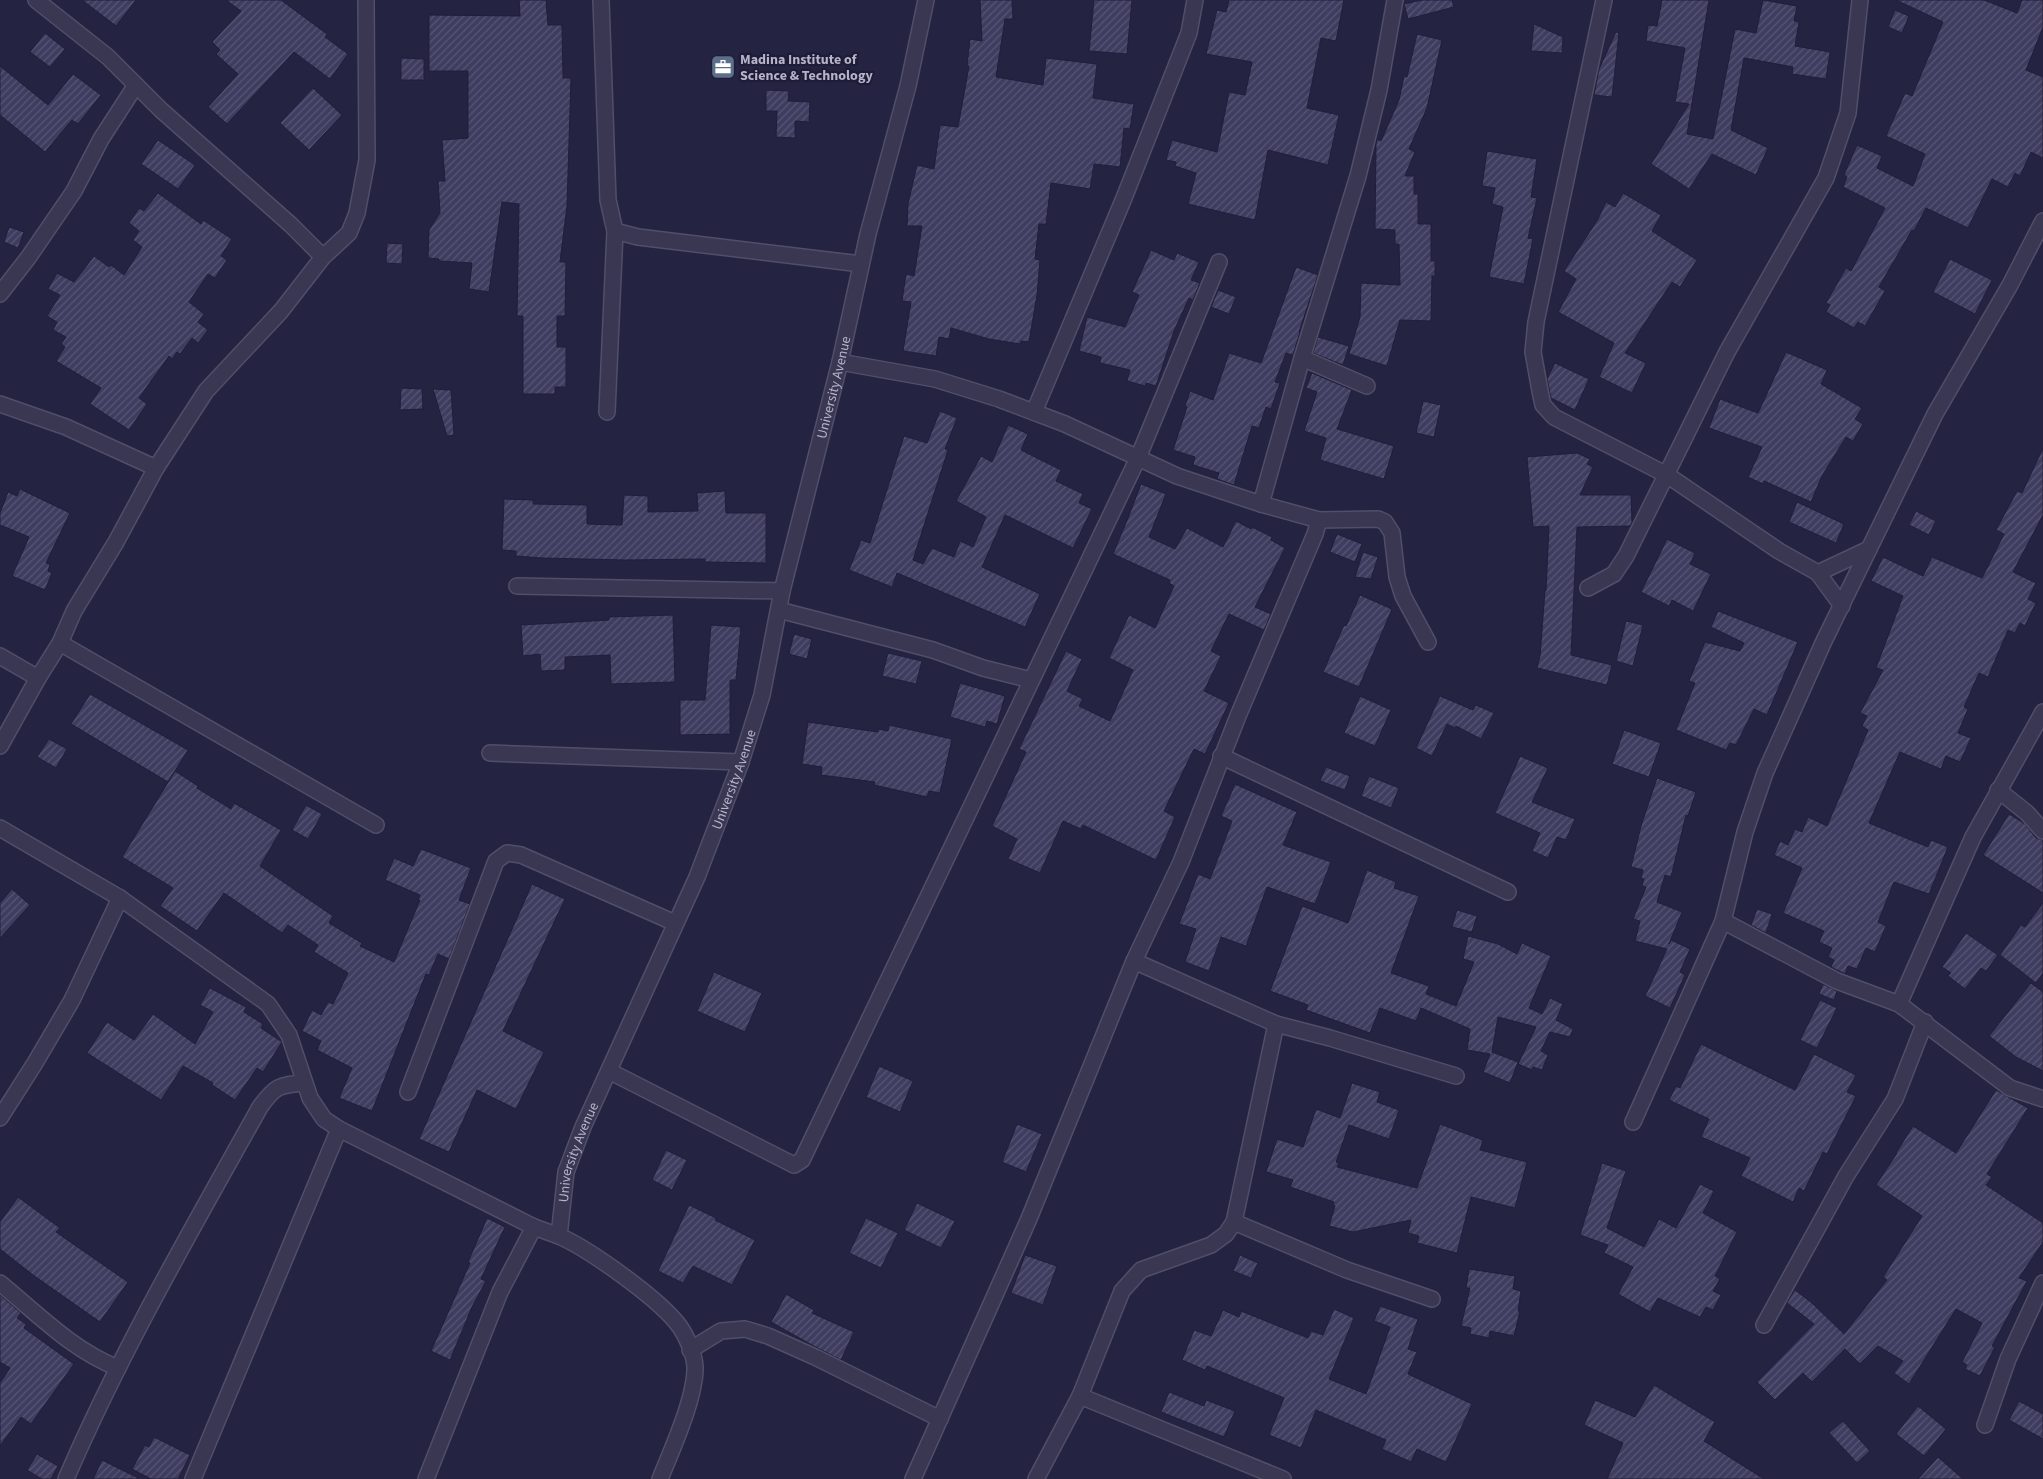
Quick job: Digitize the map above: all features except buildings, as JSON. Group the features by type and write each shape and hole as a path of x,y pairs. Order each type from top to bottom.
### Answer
{"street":[{"path":"36,0 108,57 323,257"},
{"path":"0,746 60,643 74,611 116,542 156,468 206,391 281,311 323,257 349,233 357,213 367,160 366,0"},
{"path":"601,0 608,200 615,231 606,412"},
{"name":"University Avenue","path":"559,1236 566,1172 583,1127 697,877 741,762 762,695 782,591 840,362 862,264 908,86 926,0"},
{"path":"1034,412 1128,189 1188,33 1195,0"},
{"path":"1260,504 1360,166 1379,90 1395,0"},
{"path":"1604,0 1567,167 1555,241 1544,284 1533,352 1543,405 1554,417 1667,475 1779,551 1818,573 1842,606"},
{"path":"1588,588 1614,574 1626,556 1727,352 1826,178 1848,113 1860,0"},
{"path":"0,294 28,258 74,191 102,139 136,85"},
{"path":"1633,1122 1724,921 1745,832 1765,773 1824,641 1935,414 2010,285 2043,221"},
{"path":"615,231 638,237 862,264"},
{"path":"609,1071 794,1164 802,1160 1030,680 1138,458 1219,262"},
{"path":"1302,358 1367,386"},
{"path":"840,362 935,379 1034,412 1177,476 1260,504 1319,520 1378,519 1385,522 1392,533 1397,577 1403,596 1428,642"},
{"path":"0,404 66,427 156,468"},
{"path":"913,1479 1028,1221 1134,961 1180,862 1222,756 1315,534 1319,520"},
{"path":"1818,573 1869,549"},
{"path":"517,586 782,591"},
{"path":"779,610 933,650 983,668 1030,680"},
{"path":"60,643 376,825"},
{"path":"0,656 38,678"},
{"path":"1899,1004 1973,837 2043,712"},
{"path":"490,753 741,762"},
{"path":"1222,756 1508,892"},
{"path":"1998,790 2027,813 2043,831"},
{"path":"0,828 120,898 268,1004 289,1035 310,1098 324,1119 534,1227 573,1242 624,1277 663,1309 680,1327 690,1350 694,1366 687,1408 660,1479"},
{"path":"408,1092 496,861 507,853 522,855 675,923"},
{"path":"0,1118 72,1000 120,898"},
{"path":"1724,921 1837,981 1899,1004 2010,1088 2043,1100"},
{"path":"1134,961 1276,1024 1339,1040 1456,1076"},
{"path":"1764,1325 1846,1176 1895,1099 1925,1022"},
{"path":"1036,1479 1080,1396 1122,1292 1141,1270 1211,1245 1226,1234 1234,1222 1276,1024"},
{"path":"66,1479 118,1368 189,1233 260,1107 271,1092 282,1085 304,1083"},
{"path":"193,1479 339,1128"},
{"path":"1234,1222 1347,1270 1432,1299"},
{"path":"426,1479 500,1292 534,1227"},
{"path":"0,1283 42,1321 96,1360 118,1368"},
{"path":"1985,1425 2008,1359 2043,1283"},
{"path":"690,1350 721,1331 745,1329 768,1336 814,1356 940,1419"},
{"path":"1080,1396 1283,1479"}],"place":[{"name":"Madina Institute of Science & Technology","path":"723,67"}]}
